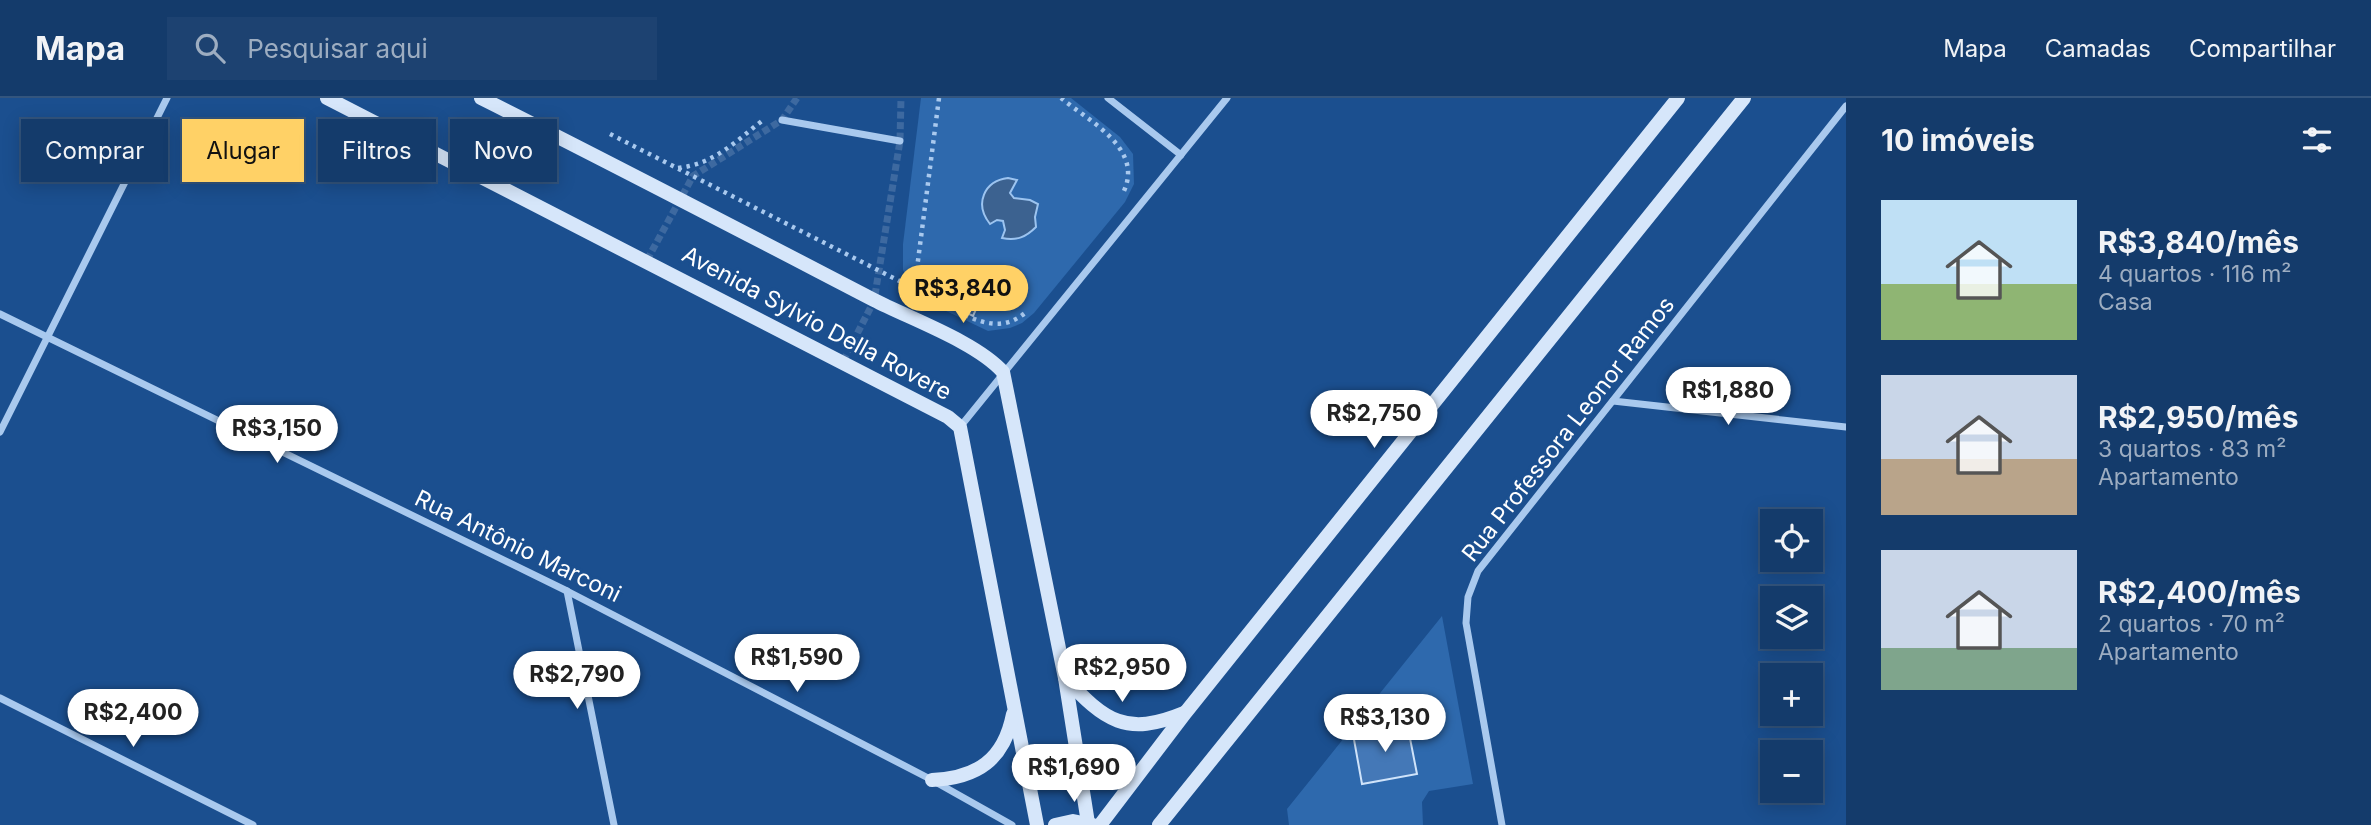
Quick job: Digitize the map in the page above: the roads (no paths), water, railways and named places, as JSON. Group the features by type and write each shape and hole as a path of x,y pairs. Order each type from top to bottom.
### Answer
{"main road":[{"name":"Avenida Sylvio Della Rovere","path":"327,98 843,361 948,417 960,427 1037,825"},
{"name":"Avenida Sylvio Della Rovere","path":"481,98 680,197 874,301 985,355 1003,372"},
{"path":"1093,824 1186,712 1678,98"},
{"path":"1159,825 1744,98"},
{"path":"1003,372 1093,824"},
{"path":"1065,678 1091,707 1107,718 1124,724 1143,726 1186,712"},
{"path":"932,780 957,779 975,772 990,760 1003,745 1011,728 1014,709"},
{"path":"1055,825 1066,821 1093,824"}],"street":[{"path":"0,432 167,98"},
{"path":"1108,98 1181,155"},
{"path":"960,427 1227,98"},
{"name":"Rua Professora Leonor Ramos","path":"1502,825 1466,623 1468,597 1478,571 1846,106"},
{"path":"782,120 900,141"},
{"name":"Rua Antônio Marconi","path":"0,314 566,591 932,780 1012,825"},
{"path":"1613,401 1846,427"},
{"path":"566,591 614,825"},
{"path":"0,698 253,825"}],"tunnel":[{"path":"647,260 693,176 782,120 797,98"},
{"path":"843,361 874,301 900,141 901,98"}]}
